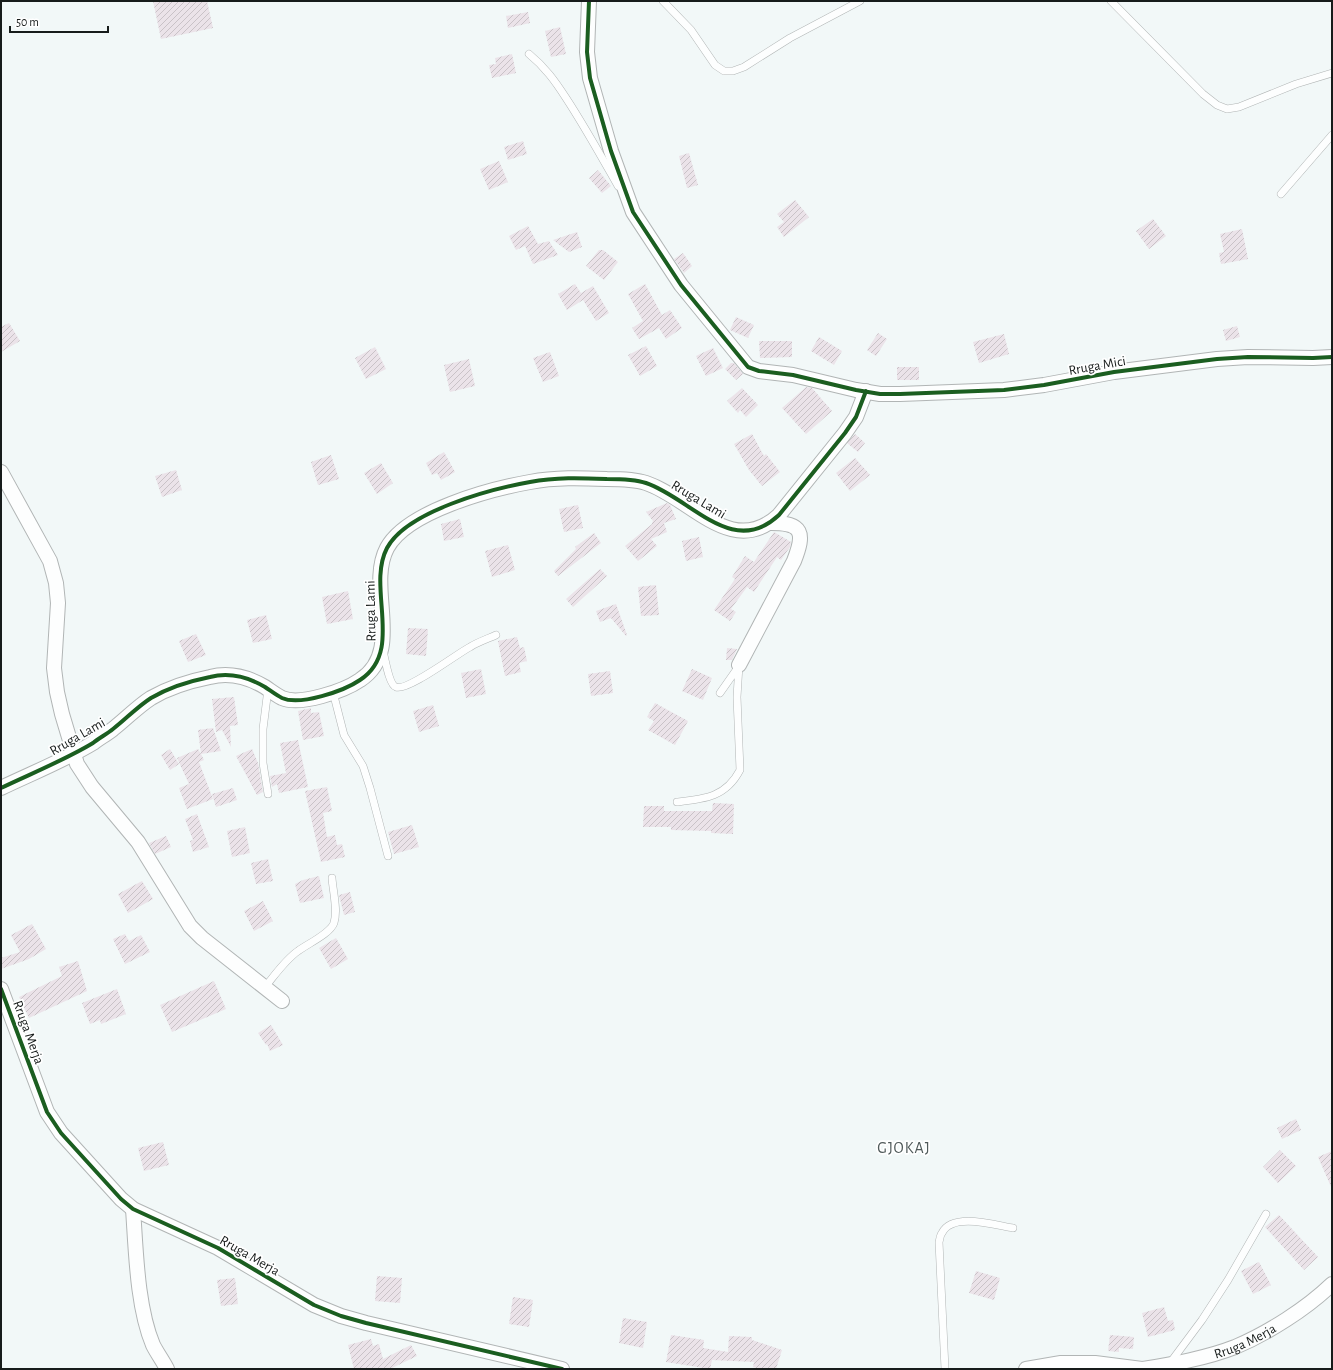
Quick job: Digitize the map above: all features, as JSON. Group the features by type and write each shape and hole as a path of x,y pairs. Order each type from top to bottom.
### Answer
{"street":[{"name":"Rruga Mici","path":"589,1 587,52 590,78 611,151 633,212 681,285 748,367 758,371 793,375 880,394 900,394 1004,390 1044,385 1114,372 1217,359 1248,357 1332,357"},
{"name":"Rruga Lami","path":"1,788 91,744 112,730 133,711 150,699 167,690 187,683 225,674 240,676 253,680 280,697 289,700 302,700 349,687 369,674 377,664 382,649 383,631 380,578 383,560 388,546 409,526 434,511 490,490 557,478 628,480 643,482 662,489 704,517 733,530 747,531 760,528 771,523 845,433 856,417 866,391"},
{"path":"1,472 50,561 56,583 58,603 54,668 59,699 77,764 84,775 138,842 190,926 202,938 282,1001"},
{"path":"739,665 794,561 800,545 799,532 794,526 786,523 771,523"},
{"name":"Rruga Merja","path":"1,989 47,1112 61,1133 133,1209 218,1248 314,1305 341,1316 562,1369"},
{"path":"133,1209 138,1276 145,1319 153,1346 167,1369"},
{"name":"Rruga Merja","path":"1026,1369 1061,1363 1095,1363 1137,1369 1169,1364 1212,1354 1235,1347 1256,1337 1319,1297 1332,1284"}],"lane":[{"path":"663,1 691,30 715,65 724,71 734,71 744,67 790,38 860,1"},
{"path":"1111,1 1123,15 1203,94 1217,105 1227,109 1239,107 1296,84 1332,73"},
{"path":"529,54 541,64 551,76 581,121 633,212"},
{"path":"1281,194 1332,135"},
{"path":"382,649 392,684 396,688 403,688 417,681 471,646 496,635"},
{"path":"720,692 739,665"},
{"path":"677,802 702,799 721,792 735,780 740,770 737,697 739,665"},
{"path":"268,689 263,729 263,763 268,794"},
{"path":"333,692 344,734 363,766 388,856"},
{"path":"265,987 296,952 324,934 333,926 336,916 332,878"},
{"path":"1169,1364 1202,1320 1228,1280 1266,1214"},
{"path":"945,1369 939,1242 942,1232 949,1225 960,1221 1013,1228"}],"building":[{"path":"153,1 207,1 213,28 161,39"},
{"path":"528,12 530,23 508,28 506,16"},
{"path":"560,27 566,54 551,57 545,31"},
{"path":"512,54 516,73 492,78 489,65 496,64 495,58"},
{"path":"523,141 527,154 508,160 504,147"},
{"path":"689,153 698,185 687,188 679,156"},
{"path":"499,161 508,182 489,190 480,169"},
{"path":"598,170 611,186 602,193 589,178"},
{"path":"795,200 809,217 784,237 777,227 784,222 777,214"},
{"path":"1153,219 1166,236 1149,249 1136,231"},
{"path":"528,226 538,244 549,241 558,255 533,264 525,246 516,250 509,236"},
{"path":"1242,229 1248,259 1221,264 1219,253 1224,252 1220,234"},
{"path":"577,232 582,247 569,252 553,240"},
{"path":"599,250 603,250 618,262 604,280 586,266"},
{"path":"683,253 692,266 684,273 674,259"},
{"path":"575,284 581,293 593,286 609,313 596,321 583,300 567,310 558,294"},
{"path":"645,284 662,315 670,310 682,328 666,339 659,328 639,339 632,328 643,321 628,294"},
{"path":"736,317 754,325 748,338 730,330"},
{"path":"9,323 20,341 1,352 1,327"},
{"path":"1237,326 1240,337 1226,341 1223,330"},
{"path":"878,333 887,339 876,356 867,350"},
{"path":"1004,334 1009,354 979,363 973,342"},
{"path":"819,337 842,351 834,365 811,351"},
{"path":"759,341 792,341 792,357 760,358"},
{"path":"646,346 657,366 640,376 628,355"},
{"path":"375,347 386,369 366,379 355,358"},
{"path":"713,348 723,368 706,376 696,356"},
{"path":"550,352 559,376 543,382 533,358"},
{"path":"469,359 475,386 450,392 444,365"},
{"path":"731,363 734,363 743,374 736,380 725,369"},
{"path":"897,367 919,367 919,380 897,380"},
{"path":"806,387 812,388 832,411 806,434 782,408"},
{"path":"742,388 758,405 746,417 740,410 738,413 727,401"},
{"path":"752,434 764,456 766,454 780,472 762,486 749,470 734,444"},
{"path":"855,434 865,443 858,452 847,443"},
{"path":"444,452 455,472 441,480 437,473 432,475 426,463"},
{"path":"331,455 339,479 318,485 311,462"},
{"path":"855,458 870,475 850,491 836,473"},
{"path":"381,463 393,483 377,494 364,473"},
{"path":"176,470 182,490 162,497 155,476"},
{"path":"667,503 670,505 676,519 664,523 667,532 651,539 657,546 638,561 625,546 652,524 653,521 646,512"},
{"path":"578,505 583,528 564,532 559,509"},
{"path":"460,519 464,537 444,541 441,524"},
{"path":"774,532 791,542 790,547 781,560 777,557 754,592 747,587 731,609 736,612 730,621 714,610 735,579 732,577 745,556 754,562"},
{"path":"594,533 601,543 558,576 554,571 576,549 575,547"},
{"path":"699,537 703,557 686,561 682,541"},
{"path":"508,545 515,570 492,577 485,551"},
{"path":"600,569 607,576 573,607 566,599"},
{"path":"656,585 659,615 641,616 638,587"},
{"path":"348,591 353,619 327,624 322,597"},
{"path":"616,604 627,635 626,636 611,618 600,622 596,611"},
{"path":"266,615 272,639 253,643 247,620"},
{"path":"408,628 428,629 426,656 406,654"},
{"path":"196,634 206,655 188,662 179,641"},
{"path":"517,637 520,648 524,647 527,661 519,663 521,672 505,676 498,641"},
{"path":"727,648 737,649 732,660 726,660"},
{"path":"481,669 486,694 466,698 461,673"},
{"path":"692,669 712,678 703,700 682,691"},
{"path":"610,671 613,693 591,696 588,674"},
{"path":"234,697 238,725 230,726 231,747 222,730 216,732 212,699"},
{"path":"655,703 688,721 675,745 648,730 654,721 647,717"},
{"path":"433,705 439,726 419,732 413,711"},
{"path":"311,708 311,713 319,712 324,736 303,740 298,711"},
{"path":"213,728 221,751 201,754 198,730"},
{"path":"298,740 308,787 279,793 277,784 272,787 270,776 286,773 280,743"},
{"path":"170,749 179,764 170,770 161,755"},
{"path":"198,749 204,760 199,762 213,799 187,809 179,788 189,784 177,758"},
{"path":"252,749 258,763 263,792 257,795 236,756"},
{"path":"327,787 332,811 323,813 327,837 335,835 337,845 342,844 345,857 321,862 305,791"},
{"path":"233,788 237,800 216,807 212,794"},
{"path":"713,803 734,804 733,834 711,833 711,831 671,830 671,827 643,827 644,806 664,806 664,811 712,811"},
{"path":"197,814 209,847 193,852 190,841 193,840 185,819"},
{"path":"412,825 419,847 394,854 388,832"},
{"path":"245,827 250,853 232,857 227,831"},
{"path":"166,836 171,847 155,854 149,843"},
{"path":"268,859 273,881 256,884 251,863"},
{"path":"319,876 324,898 300,903 295,884 303,880"},
{"path":"142,881 153,899 128,913 118,894"},
{"path":"350,892 355,912 344,915 339,895"},
{"path":"263,901 273,921 254,931 244,911"},
{"path":"32,924 46,949 29,959 1,969 1,958 20,952 11,935"},
{"path":"125,934 129,941 141,935 150,952 125,964 113,939"},
{"path":"336,938 348,959 331,969 319,948"},
{"path":"78,961 87,991 29,1018 19,997 62,976 59,967"},
{"path":"214,981 226,1009 172,1032 160,1005"},
{"path":"117,989 126,1014 101,1024 100,1020 90,1024 82,1003"},
{"path":"271,1025 283,1045 270,1051 267,1044 266,1045 258,1033"},
{"path":"1296,1119 1301,1130 1282,1139 1277,1128"},
{"path":"163,1142 169,1165 144,1171 138,1148"},
{"path":"1280,1150 1296,1166 1278,1183 1263,1167"},
{"path":"1332,1151 1332,1189 1318,1157"},
{"path":"1279,1215 1318,1257 1304,1270 1265,1227"},
{"path":"1259,1262 1271,1285 1253,1294 1241,1271"},
{"path":"976,1271 1000,1278 994,1300 969,1293"},
{"path":"377,1276 402,1278 400,1303 375,1301"},
{"path":"235,1278 238,1304 221,1306 217,1280"},
{"path":"513,1297 533,1300 529,1327 509,1324"},
{"path":"1164,1307 1168,1321 1173,1320 1175,1330 1148,1337 1142,1313"},
{"path":"623,1318 647,1322 643,1348 619,1343"},
{"path":"671,1335 704,1340 703,1348 728,1352 729,1336 752,1337 752,1340 782,1350 776,1369 760,1369 753,1367 754,1362 712,1360 710,1369 666,1362"},
{"path":"1110,1335 1134,1337 1133,1349 1119,1348 1119,1352 1108,1351"},
{"path":"371,1339 373,1346 379,1344 383,1359 411,1345 417,1356 390,1369 354,1369 348,1345"}],"cycle path":[{"path":"589,1 587,52 590,78 611,151 633,212 681,285 748,367 759,371 793,375 856,390 880,394 900,394 1004,390 1044,385 1114,372 1217,359 1248,357 1332,357"},
{"path":"1,788 59,761 93,743 111,731 151,698 187,683 217,676 239,676 259,683 282,698 300,700 333,693 360,680 373,668 380,653 383,636 380,581 382,564 387,548 397,535 412,523 451,504 473,496 513,485 549,479 578,478 632,480 646,483 663,490 712,521 728,528 745,531 762,527 779,515 845,433 856,417 866,391"},
{"path":"1,989 47,1112 61,1133 121,1199 133,1209 218,1248 314,1305 341,1316 562,1369"}],"district":[{"name":"GJOKAJ","path":"904,1147"}]}
